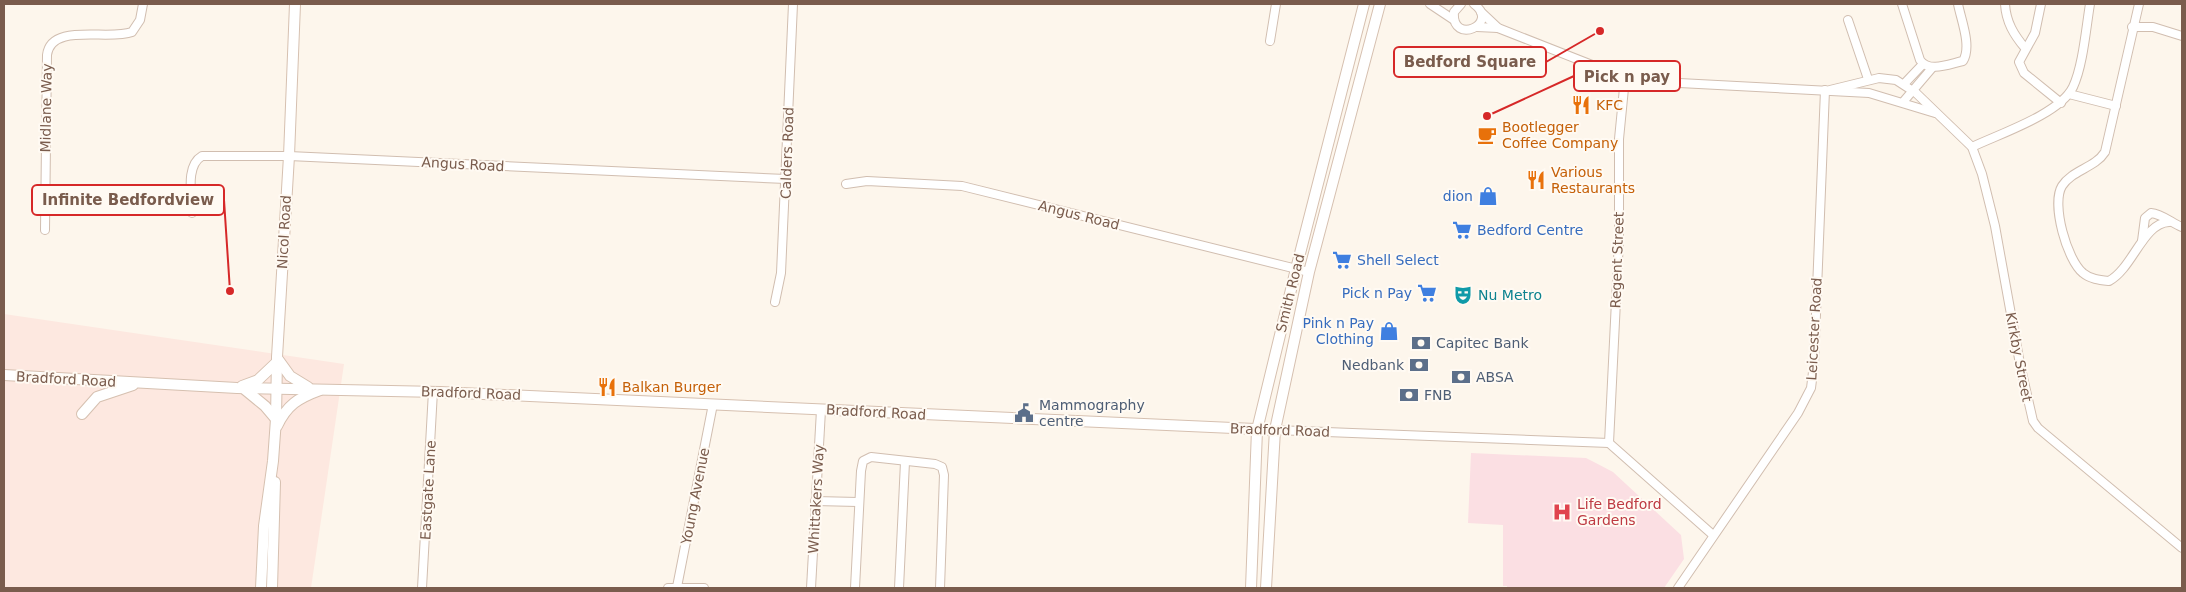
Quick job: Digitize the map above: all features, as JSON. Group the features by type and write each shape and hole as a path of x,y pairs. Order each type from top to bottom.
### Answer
{"main road":[{"name":"Nicol Road","path":"261,588 264,526 273,461 295,4"},
{"name":"Smith Road","path":"1251,588 1257,430 1364,4"},
{"name":"Smith Road","path":"1266,588 1275,430 1309,272 1380,4"},
{"path":"240,388 258,380 277,360 290,376 311,389"},
{"name":"Bradford Road","path":"4,375 240,388 433,391 1275,430"},
{"path":"82,414 97,398 141,383"},
{"path":"240,388 265,406 275,425 285,410 293,403 323,389"},
{"name":"Nicol Road","path":"272,588 275,511 273,461"}],"street":[{"name":"Midlane Way","path":"45,230 47,55 50,44 62,36 119,35 132,32 140,20 143,4"},
{"name":"Calders Road","path":"775,302 781,273 793,4"},
{"path":"1270,41 1276,4"},
{"path":"1430,4 1454,20"},
{"path":"1461,4 1454,12 1456,25 1464,30 1477,27 1498,28"},
{"path":"1474,4 1498,28"},
{"path":"1902,4 1923,64 1932,68"},
{"path":"1903,102 1932,68 1962,61 1965,56 1966,46 1958,4"},
{"path":"2005,4 2009,24 2014,35 2025,48"},
{"path":"2040,4 2035,33 2020,57 2021,68 2061,103"},
{"path":"1972,147 2049,111 2061,103 2069,94 2077,76 2090,4"},
{"path":"2139,4 2132,27 2116,106 2104,152 2100,158 2066,181 2059,194 2058,210 2072,256 2082,273 2090,277 2109,281 2124,269 2142,241 2155,226 2169,222"},
{"path":"1477,27 1481,20 1481,12"},
{"path":"1848,20 1869,93"},
{"path":"2132,27 2153,26 2182,36"},
{"name":"Kirkby Street","path":"1498,28 1625,78 1641,81 1869,93 1939,114"},
{"path":"1904,84 1923,64"},
{"name":"Regent Street","path":"1608,443 1619,240 1619,139 1625,78"},
{"name":"Kirkby Street","path":"1827,90 1866,80 1885,78 1904,84 1939,114 1972,147 1982,174 1995,226 2020,364 2033,421 2038,428 2182,548"},
{"name":"Leicester Road","path":"1678,588 1798,413 1813,381 1827,90"},
{"path":"2069,94 2116,106"},
{"name":"Angus Road","path":"192,213 192,171 195,162 202,156 289,156 786,179"},
{"name":"Angus Road","path":"846,184 867,181 962,186 1309,272"},
{"path":"2142,241 2146,216 2154,212 2169,222 2182,227"},
{"name":"Eastgate Lane","path":"422,588 433,391"},
{"name":"Young Avenue","path":"677,588 713,404"},
{"name":"Whittakers Way","path":"811,588 821,410"},
{"name":"Bradford Road","path":"1275,430 1608,443"},
{"path":"1608,443 1713,535"},
{"path":"856,588 858,502 862,465 867,458 877,457 939,465 944,471 940,588"},
{"path":"899,588 905,462"},
{"path":"815,501 858,502"},
{"path":"668,588 704,588"}],"shaded area":[{"path":"4,314 344,364 311,588 4,588"},
{"name":"Life Bedford Gardens","path":"1471,453 1586,458 1613,472 1681,535 1684,559 1664,588 1507,588 1507,586 1503,586 1503,525 1468,523"}],"place":[{"name":"Bedford Square","path":"1600,31"},
{"name":"KFC","path":"1581,105"},
{"name":"Pick n pay","path":"1487,116"},
{"name":"Bootlegger Coffee Company","path":"1487,135"},
{"name":"Various Restaurants","path":"1536,180"},
{"name":"dion","path":"1488,196"},
{"name":"Bedford Centre","path":"1462,230"},
{"name":"Shell Select","path":"1342,260"},
{"name":"Infinite Bedfordview","path":"230,291"},
{"name":"Pick n Pay","path":"1427,293"},
{"name":"Nu Metro","path":"1463,295"},
{"name":"Pink n Pay Clothing","path":"1389,331"},
{"name":"Capitec Bank","path":"1421,343"},
{"name":"Nedbank","path":"1419,365"},
{"name":"ABSA","path":"1461,377"},
{"name":"Balkan Burger","path":"607,387"},
{"name":"FNB","path":"1409,395"},
{"name":"Mammography centre","path":"1024,413"},
{"name":"Life Bedford Gardens","path":"1562,512"}]}
